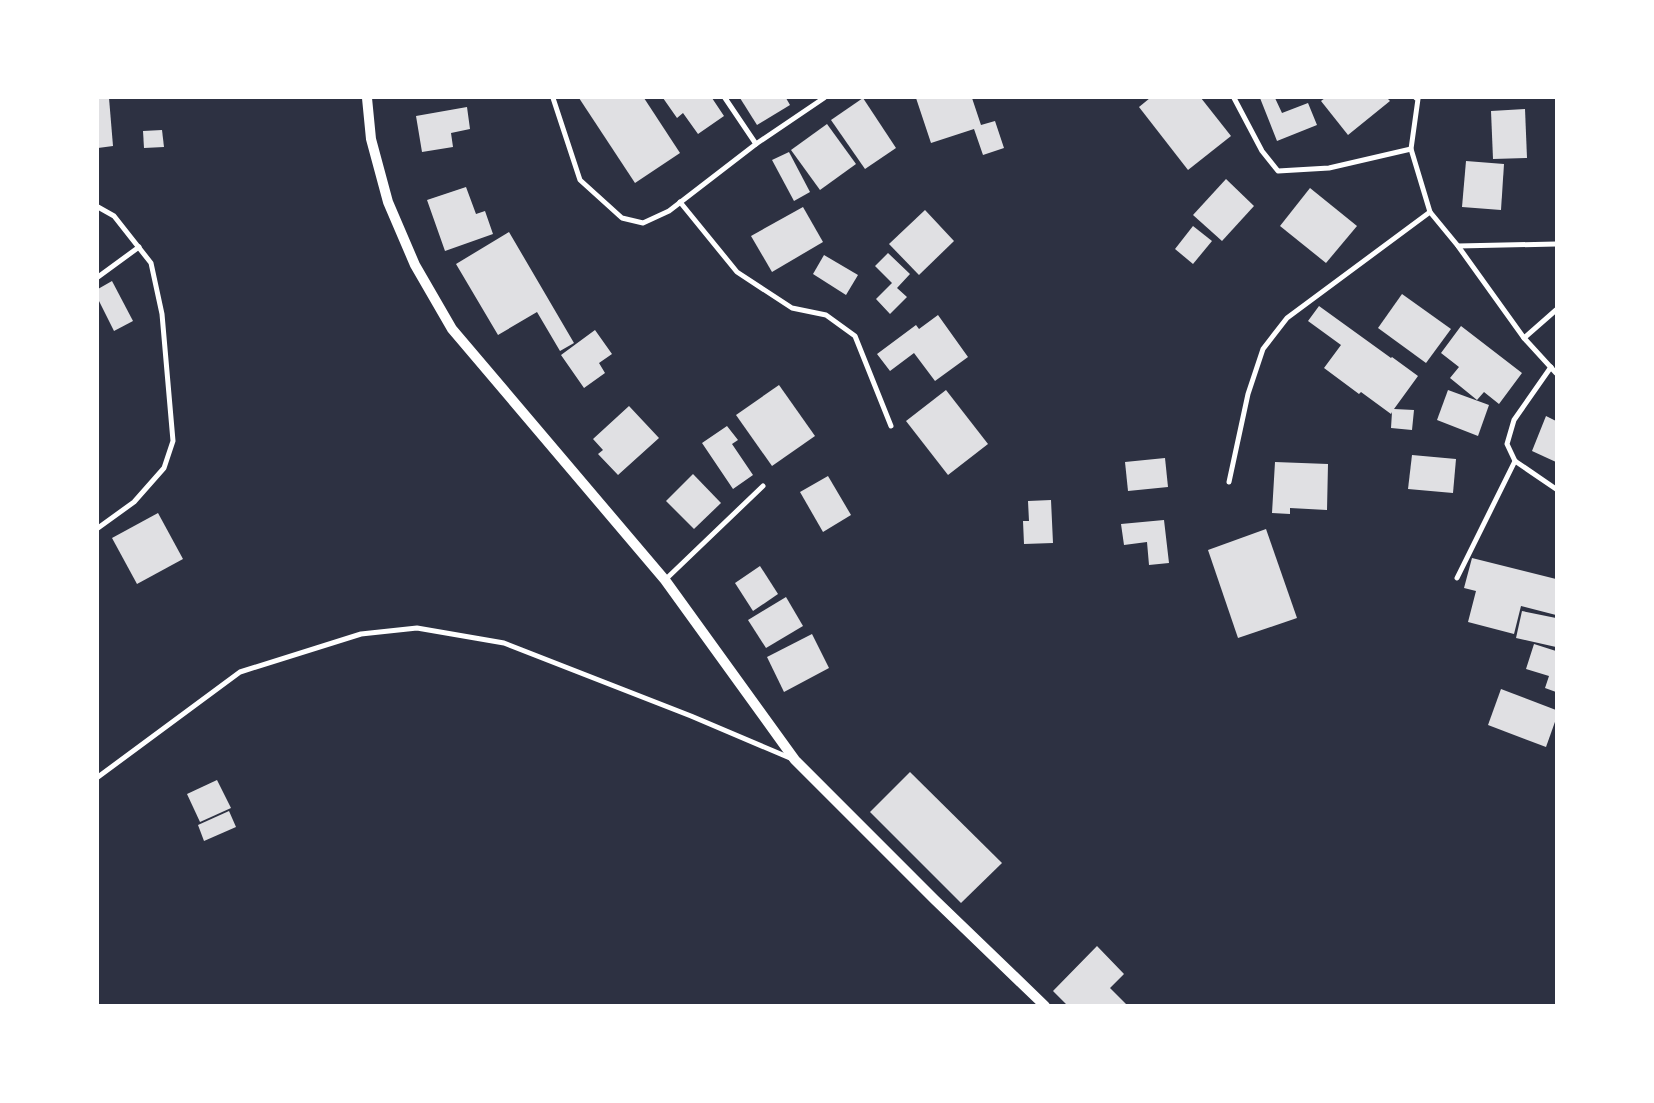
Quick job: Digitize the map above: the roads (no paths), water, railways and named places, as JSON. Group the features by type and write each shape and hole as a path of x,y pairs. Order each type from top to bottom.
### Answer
{"main road":[{"path":"366,98 371,139 388,202 415,265 452,329 665,580 795,760 935,900 1045,1006"}],"street":[{"path":"553,98 580,180 622,218 642,223 668,211 756,144 824,98"},
{"path":"725,98 756,144"},
{"path":"1234,98 1262,151 1278,171 1329,168 1411,149"},
{"path":"1417,98 1411,149 1430,212 1458,246 1524,338 1556,373"},
{"path":"680,202 737,272 792,308 826,315 855,336 892,426"},
{"path":"98,207 114,216 151,263 162,314 173,441 164,468 134,502 98,528"},
{"path":"1229,482 1248,394 1262,349 1287,318 1430,212"},
{"path":"1458,246 1556,244"},
{"path":"98,277 139,248"},
{"path":"1524,338 1556,310"},
{"path":"1551,368 1514,420 1507,444 1515,461 1556,490"},
{"path":"1457,578 1515,461"},
{"path":"665,580 763,486"},
{"path":"98,777 240,672 361,634 417,628 504,643 691,716 795,760"}]}
